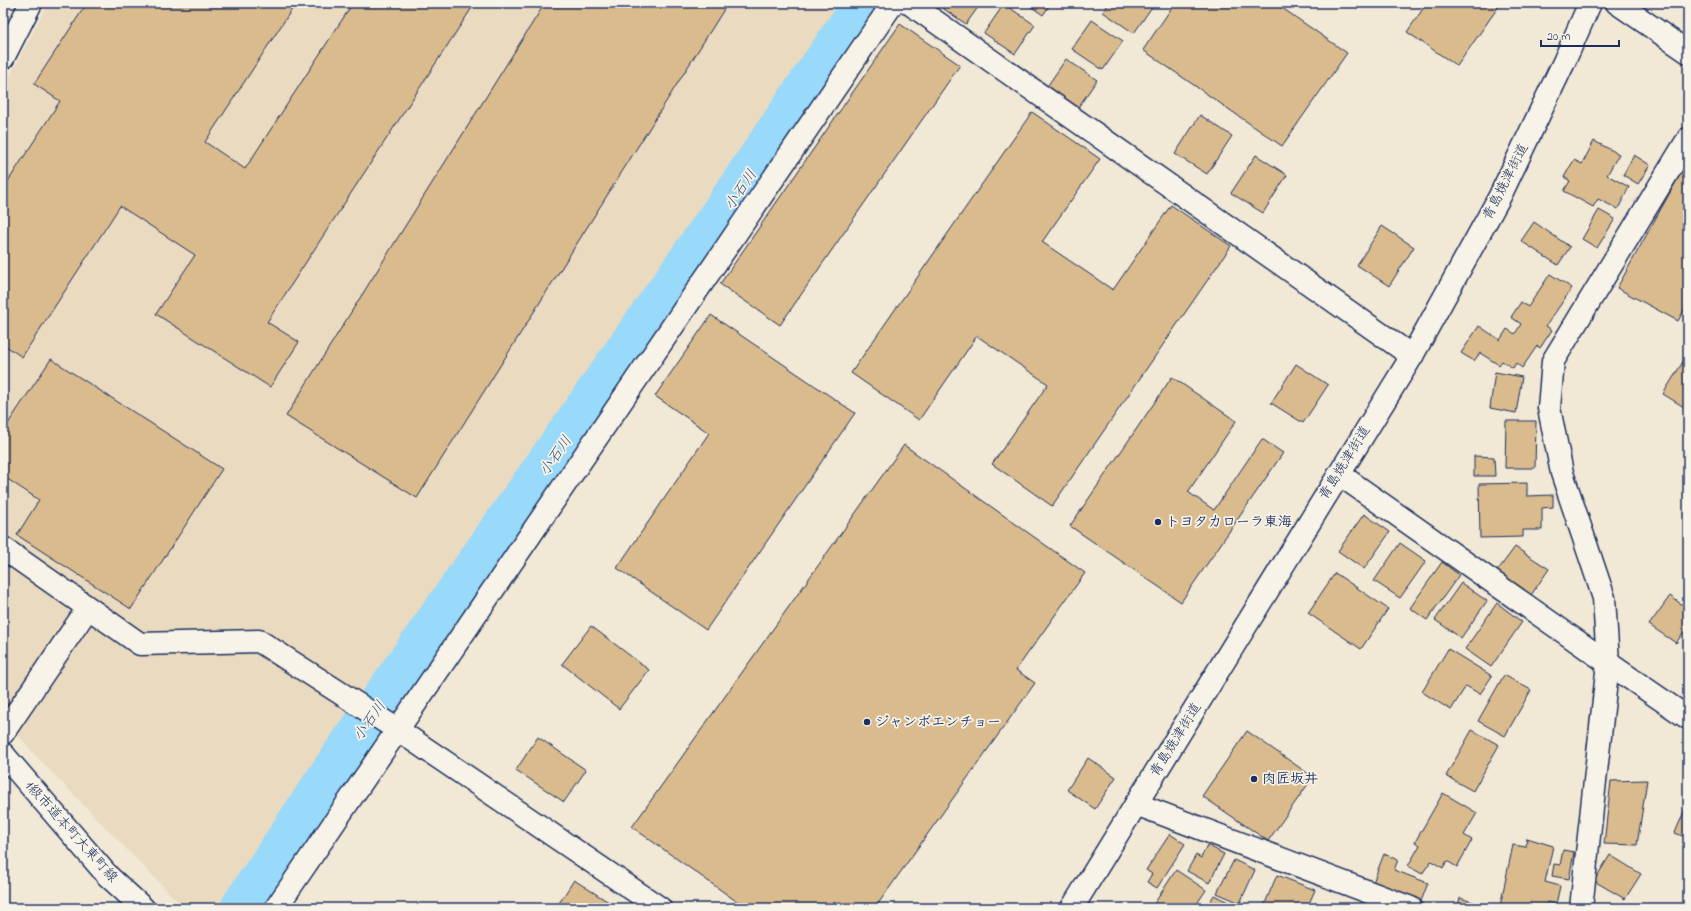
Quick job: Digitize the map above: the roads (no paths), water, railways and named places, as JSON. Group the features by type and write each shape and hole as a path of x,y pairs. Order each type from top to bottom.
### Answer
{"street":[{"path":"3,58 31,3"},
{"path":"276,908 893,3"},
{"path":"909,3 1412,356"},
{"name":"青島焼津街道","path":"1072,908 1412,356 1500,196 1564,62 1590,3"},
{"path":"1617,3 1688,52"},
{"path":"1581,908 1608,663 1604,598 1562,473 1549,408 1552,360 1688,139"},
{"path":"1339,474 1688,718"},
{"path":"3,548 140,644 259,641 398,730 660,908"},
{"path":"3,734 88,608"},
{"name":"1級市道本町大東町線","path":"3,754 108,876 143,908"},
{"path":"1136,804 1411,908"}],"waterway":[{"name":"小石川","path":"244,908 342,761 716,226 867,3"}],"place":[{"name":"トヨタカローラ東海","path":"1158,522"},
{"name":"ジャンボエンチョー","path":"867,722"},
{"name":"肉匠坂井","path":"1254,779"}]}
